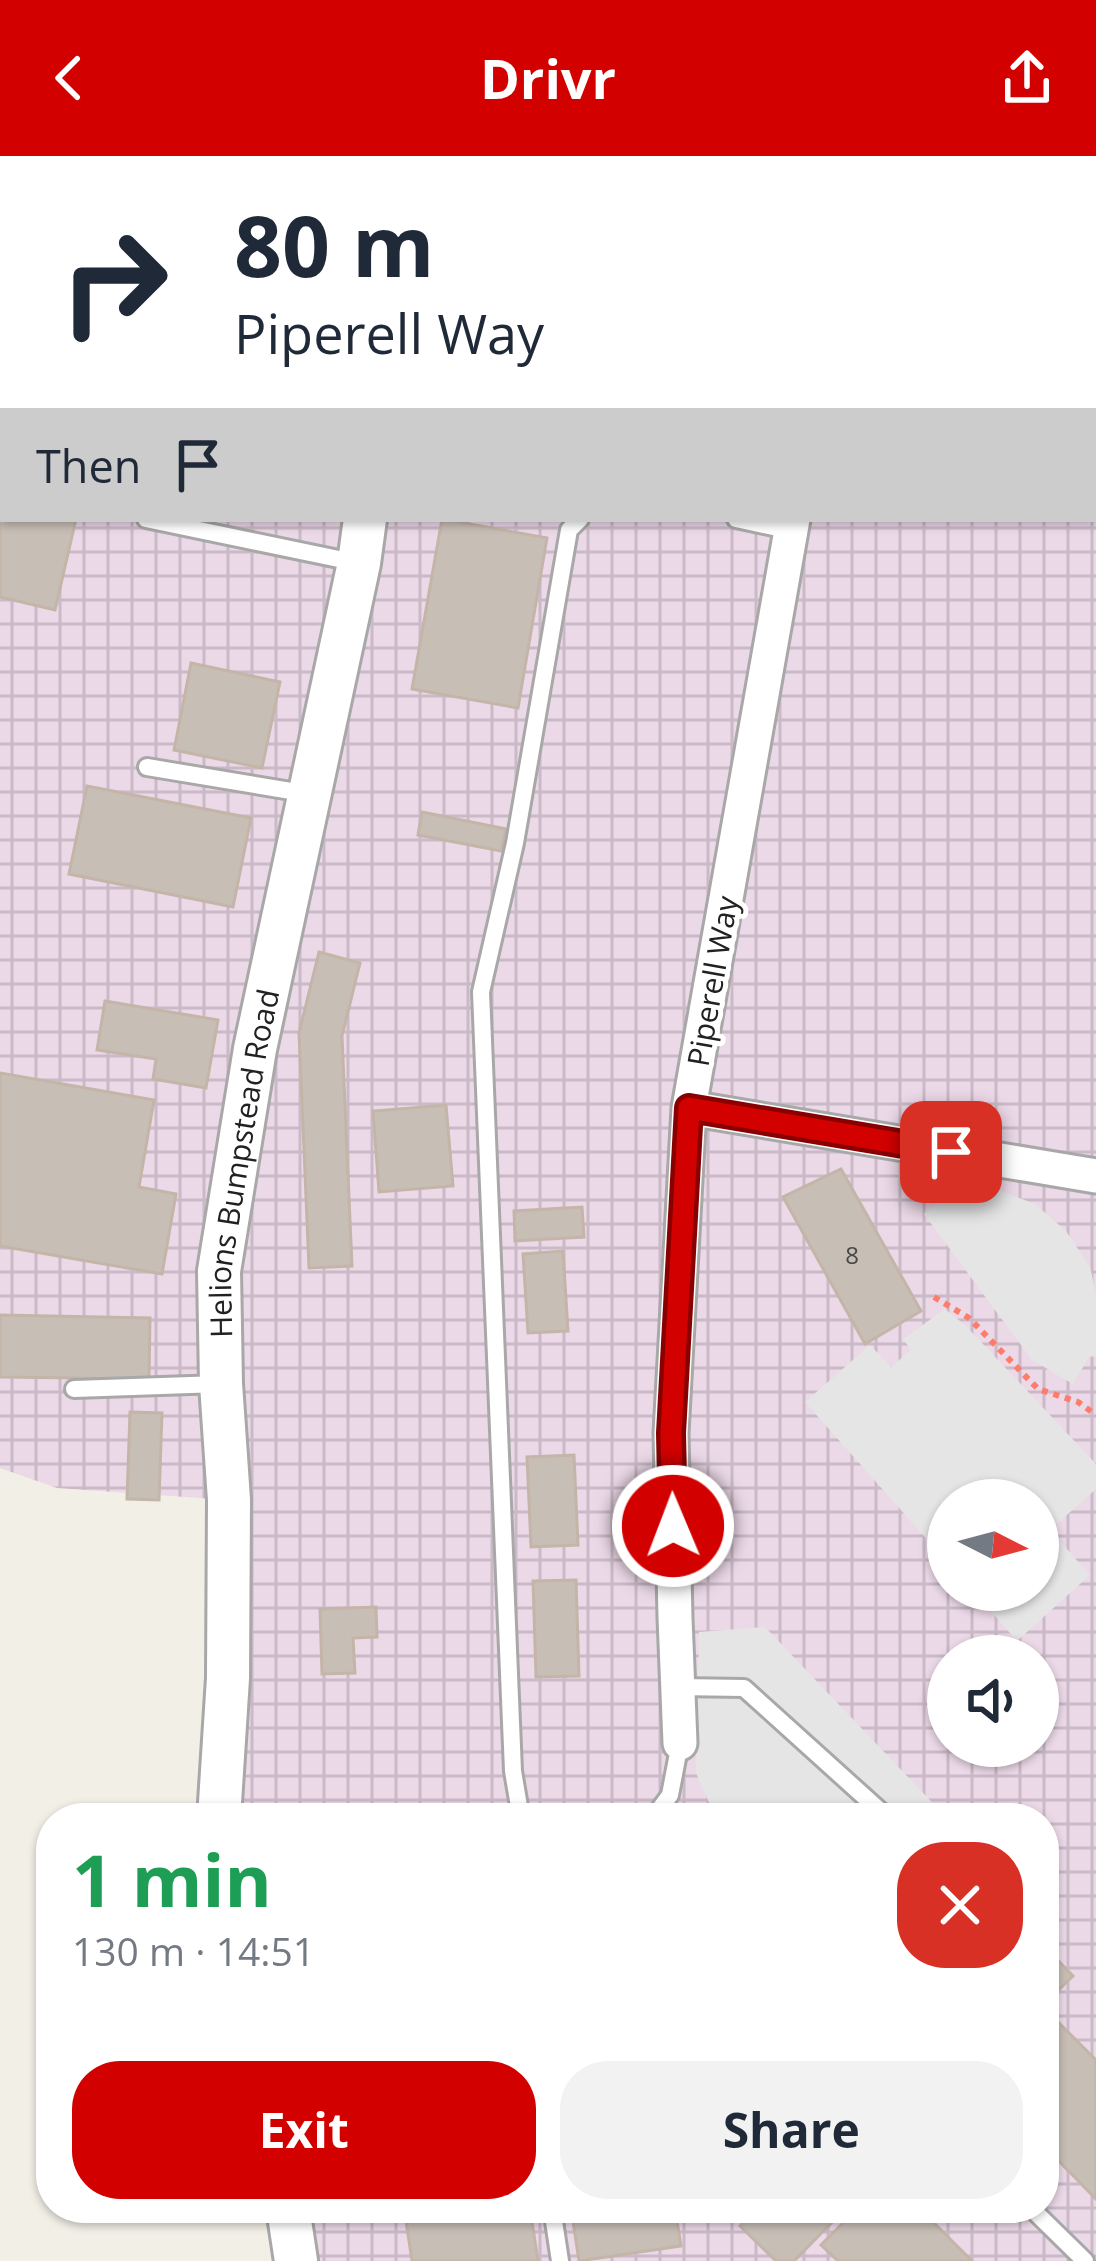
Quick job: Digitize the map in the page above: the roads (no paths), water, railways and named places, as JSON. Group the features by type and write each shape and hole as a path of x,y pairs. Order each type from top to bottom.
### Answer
{"street":[{"name":"Helions Bumpstead Road","path":"220,1803 228,1678 229,1500 219,1271 255,1049 365,522"},
{"name":"Piperell Way","path":"793,525 689,1108 1096,1176"},
{"path":"680,1742 671,1433 689,1108"},
{"path":"290,2223 296,2261"}],"lane":[{"path":"161,522 359,563"},
{"path":"518,1803 513,1771 481,992 515,843 569,530 577,522"},
{"path":"147,767 310,794"},
{"path":"74,1389 221,1384"},
{"path":"678,1687 745,1688 872,1803"},
{"path":"665,1803 680,1742"},
{"path":"554,2223 560,2261"},
{"path":"1046,2223 1085,2261"}]}
